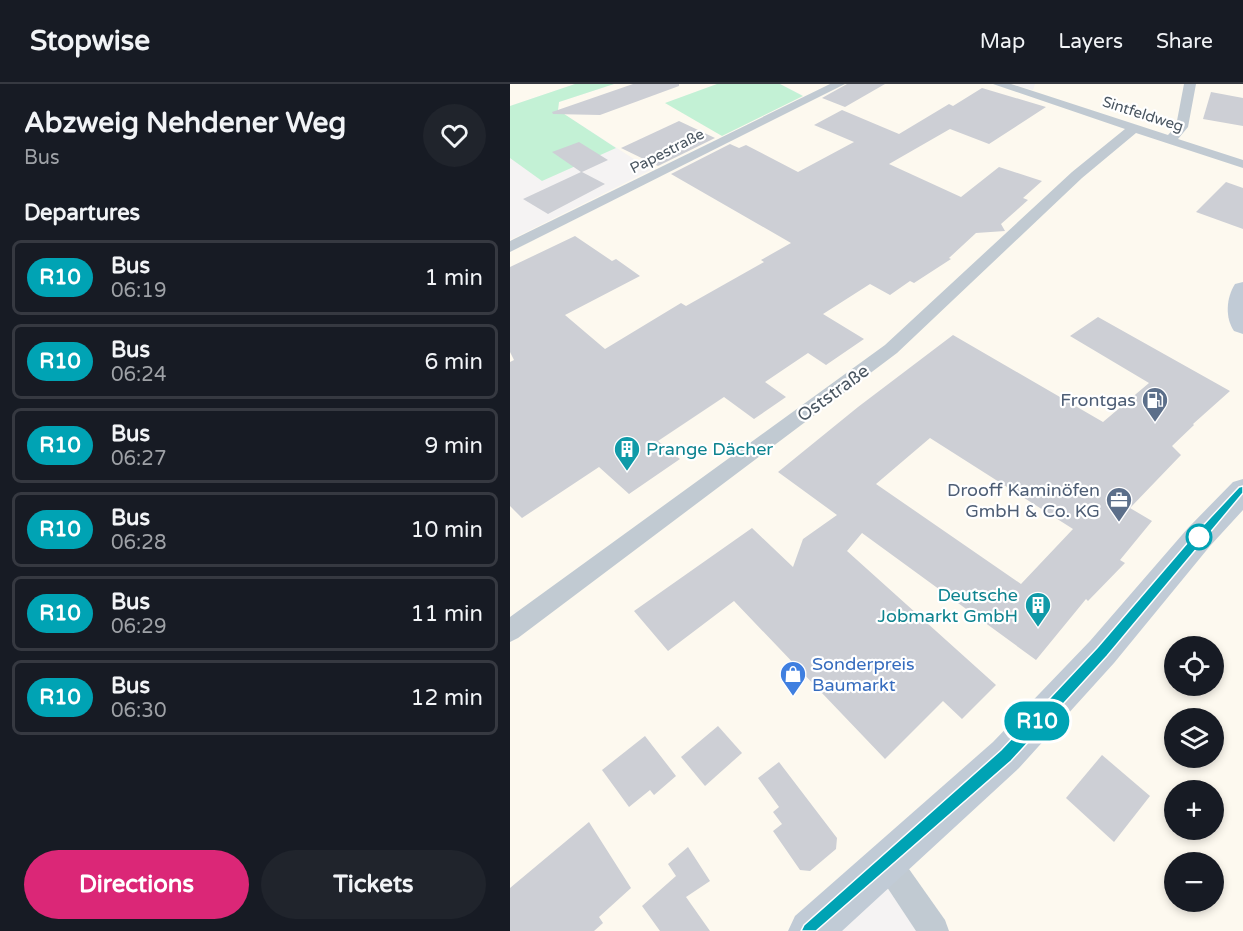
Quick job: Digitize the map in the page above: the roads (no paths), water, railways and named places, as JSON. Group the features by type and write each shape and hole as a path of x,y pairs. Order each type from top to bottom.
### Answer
{"street":[{"name":"Papestraße","path":"510,247 839,84"},
{"name":"Sintfeldweg","path":"999,84 1243,164"},
{"path":"1170,140 1179,133 1184,120 1190,84"},
{"name":"Oststraße","path":"510,631 885,354 1077,174 1134,128"},
{"path":"1242,320 1239,302 1243,289"},
{"path":"810,931 1006,756 1102,652 1199,537 1243,490"},
{"path":"887,862 934,931"}],"place":[{"name":"Frontgas","path":"1155,423"},
{"name":"Prange Dächer","path":"627,472"},
{"name":"Drooff Kaminöfen GmbH & Co. KG","path":"1119,523"},
{"name":"Deutsche Jobmarkt GmbH","path":"1038,628"},
{"name":"Sonderpreis Baumarkt","path":"793,697"}]}
